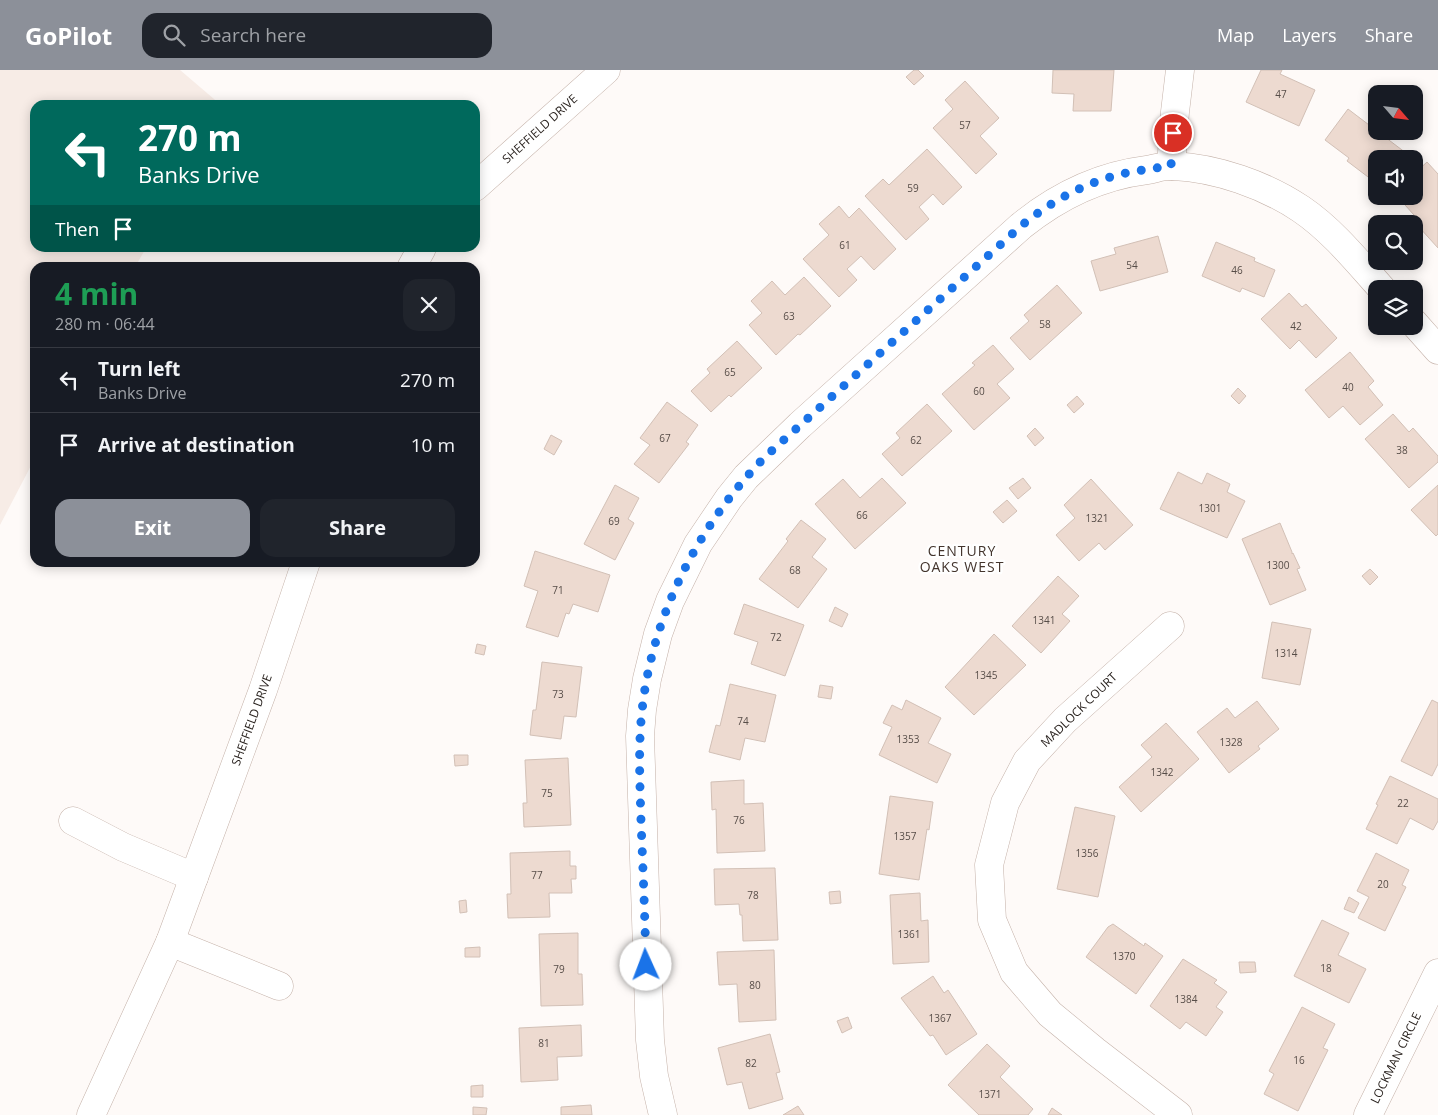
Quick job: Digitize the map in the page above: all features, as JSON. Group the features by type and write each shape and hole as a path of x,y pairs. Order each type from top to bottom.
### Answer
{"street":[{"name":"SHEFFIELD DRIVE","path":"480,183 606,70"},
{"path":"1171,166 1180,70"},
{"path":"663,1115 654,1076 650,1040 640,736 642,710 658,634 670,601 698,544 729,498 746,477 766,456 1032,217 1057,200 1091,183 1128,172 1171,166 1206,171 1235,178 1282,198 1301,210 1322,226 1373,280"},
{"path":"1423,333 1438,350"},
{"name":"SHEFFIELD DRIVE","path":"91,1115 170,942 263,690 304,567"},
{"name":"MADLOCK COURT","path":"1170,626 1065,720 1027,761 1005,802 988,865 992,920 1014,972 1050,1014 1178,1115"},
{"path":"73,821 123,847 194,877"},
{"path":"170,942 279,986"},
{"name":"LOCKMAN CIRCLE","path":"1368,1115 1438,973"}],"shaded area":[{"path":"0,70 180,70 215,100 30,100 30,252 144,252 138,262 30,262 30,468 0,525"}],"building":[{"path":"914,70 918,70 924,76 914,85 906,77"},
{"path":"1053,70 1114,70 1111,111 1073,111 1074,94 1052,93"},
{"path":"1261,70 1282,70 1280,74 1315,90 1299,126 1246,102"},
{"path":"965,81 999,118 980,136 997,154 976,174 933,128 953,109 945,100"},
{"path":"1348,109 1368,124 1368,140 1389,140 1402,150 1368,150 1368,177 1347,161 1349,158 1325,140"},
{"path":"927,149 962,187 943,205 933,194 919,207 929,219 906,240 865,196 883,179 889,185"},
{"path":"1427,162 1438,174 1438,248 1423,231 1423,215 1414,215 1405,205 1423,205 1423,166"},
{"path":"839,206 849,218 859,208 896,249 874,270 861,256 847,269 857,280 839,297 803,259 829,235 819,224"},
{"path":"1158,236 1168,272 1100,291 1091,261 1116,254 1114,248"},
{"path":"1216,242 1255,258 1254,261 1275,270 1264,297 1242,288 1240,292 1202,276"},
{"path":"804,277 831,306 776,355 749,325 762,313 751,301 772,281 785,295"},
{"path":"1057,285 1082,313 1030,360 1010,338 1029,321 1024,315"},
{"path":"1289,293 1302,307 1306,304 1337,338 1316,358 1299,340 1290,349 1261,319"},
{"path":"737,341 762,368 731,397 729,395 711,412 691,391 710,373 707,369"},
{"path":"993,345 1014,369 997,384 1010,398 974,430 942,394 975,365 972,363"},
{"path":"1350,352 1374,381 1368,387 1383,405 1360,425 1343,406 1329,418 1305,390"},
{"path":"1238,388 1246,396 1239,404 1231,396"},
{"path":"1077,396 1084,404 1074,413 1067,405"},
{"path":"667,402 698,425 686,442 689,444 659,483 634,464 650,445 640,438"},
{"path":"927,404 952,431 902,476 882,454 900,438 896,433"},
{"path":"1393,414 1409,432 1413,428 1438,456 1438,462 1409,488 1365,439"},
{"path":"1035,428 1044,438 1035,446 1027,436"},
{"path":"551,435 562,441 554,455 544,449"},
{"path":"1178,472 1202,484 1207,473 1230,484 1227,492 1245,501 1227,538 1160,509"},
{"path":"882,478 906,503 855,549 815,504 843,479 860,498"},
{"path":"1023,478 1031,488 1018,499 1009,488"},
{"path":"1091,479 1133,525 1105,550 1099,543 1079,561 1056,535 1075,518 1064,505"},
{"path":"615,485 639,498 628,519 634,523 615,560 584,544"},
{"path":"1438,485 1438,534 1436,536 1411,510"},
{"path":"1007,500 1017,511 1003,523 993,512"},
{"path":"801,520 826,539 812,557 827,569 798,608 759,579 788,541 786,539"},
{"path":"1280,523 1292,554 1300,568 1297,569 1306,590 1270,605 1242,539"},
{"path":"535,551 610,575 598,612 573,604 569,614 566,613 558,637 526,627 538,591 524,586"},
{"path":"1370,569 1378,577 1370,585 1362,576"},
{"path":"1058,576 1079,596 1062,614 1070,621 1041,653 1012,626"},
{"path":"744,604 804,625 785,676 751,664 758,642 734,634"},
{"path":"835,607 848,614 842,627 829,621"},
{"path":"1272,622 1311,629 1300,685 1262,678"},
{"path":"994,634 1026,665 974,715 945,687"},
{"path":"477,644 486,646 484,655 475,653"},
{"path":"542,662 582,667 576,717 564,716 561,739 530,735 533,710 536,710"},
{"path":"730,684 776,695 765,742 745,738 740,760 709,752 716,725 720,726"},
{"path":"820,685 833,687 831,699 818,697"},
{"path":"906,700 941,718 928,743 951,754 937,783 879,755 892,727 883,723 892,705 902,710"},
{"path":"1432,700 1438,703 1438,764 1432,776 1401,761"},
{"path":"1257,701 1279,729 1258,746 1260,749 1229,773 1197,732 1227,708 1235,718"},
{"path":"1166,723 1199,759 1141,812 1119,787 1152,757 1141,745"},
{"path":"454,755 468,755 468,765 455,766"},
{"path":"568,758 571,825 524,827 523,803 527,803 525,760"},
{"path":"1390,776 1438,799 1438,821 1433,830 1410,818 1397,844 1366,829"},
{"path":"744,780 744,804 763,803 765,851 717,853 716,809 712,810 711,782"},
{"path":"890,796 933,802 919,880 879,874"},
{"path":"1075,807 1115,816 1098,897 1057,889"},
{"path":"570,851 570,866 576,866 576,879 571,879 572,893 549,893 550,917 508,918 507,894 511,894 510,853"},
{"path":"1376,853 1409,870 1402,885 1406,887 1385,931 1358,918 1369,897 1357,891"},
{"path":"775,868 778,940 743,941 742,915 740,915 739,904 715,905 714,869"},
{"path":"840,891 841,903 830,904 829,892"},
{"path":"920,893 921,921 928,920 929,962 893,964 890,895"},
{"path":"1349,897 1359,903 1354,913 1344,909"},
{"path":"466,900 467,912 460,913 459,901"},
{"path":"1322,920 1349,933 1338,955 1366,969 1349,1003 1294,976"},
{"path":"1113,924 1144,946 1145,943 1163,956 1136,994 1086,957 1108,927"},
{"path":"578,933 578,974 582,974 583,1005 541,1006 539,934"},
{"path":"480,947 480,957 465,957 465,948"},
{"path":"774,950 776,1020 739,1022 737,984 719,985 717,952"},
{"path":"1183,959 1217,980 1214,983 1227,992 1216,1007 1223,1012 1206,1036 1186,1022 1180,1029 1150,1006"},
{"path":"1239,962 1255,962 1256,972 1240,973"},
{"path":"933,976 944,993 948,990 977,1034 946,1055 933,1035 930,1036 901,998"},
{"path":"1302,1007 1335,1024 1323,1048 1328,1050 1298,1111 1264,1094 1274,1074 1269,1071"},
{"path":"848,1017 852,1028 842,1033 837,1021"},
{"path":"581,1025 582,1056 557,1057 558,1080 521,1082 519,1028"},
{"path":"770,1034 780,1072 776,1073 783,1099 749,1109 742,1082 727,1085 718,1048"},
{"path":"987,1044 1010,1066 1000,1077 1033,1109 1028,1115 979,1115 948,1085"},
{"path":"483,1085 483,1097 471,1097 471,1086"},
{"path":"591,1105 592,1115 561,1115 561,1107"},
{"path":"798,1106 804,1115 783,1115"},
{"path":"473,1107 487,1108 486,1115 473,1115"},
{"path":"1052,1108 1062,1115 1048,1115"}],"district":[{"name":"CENTURY OAKS WEST","path":"962,560"}],"route":[{"path":"646,965 640,772 642,710 658,634 670,601 698,544 729,498 766,456 1021,226 1057,200 1091,183 1128,172 1171,166 1173,133"}]}
